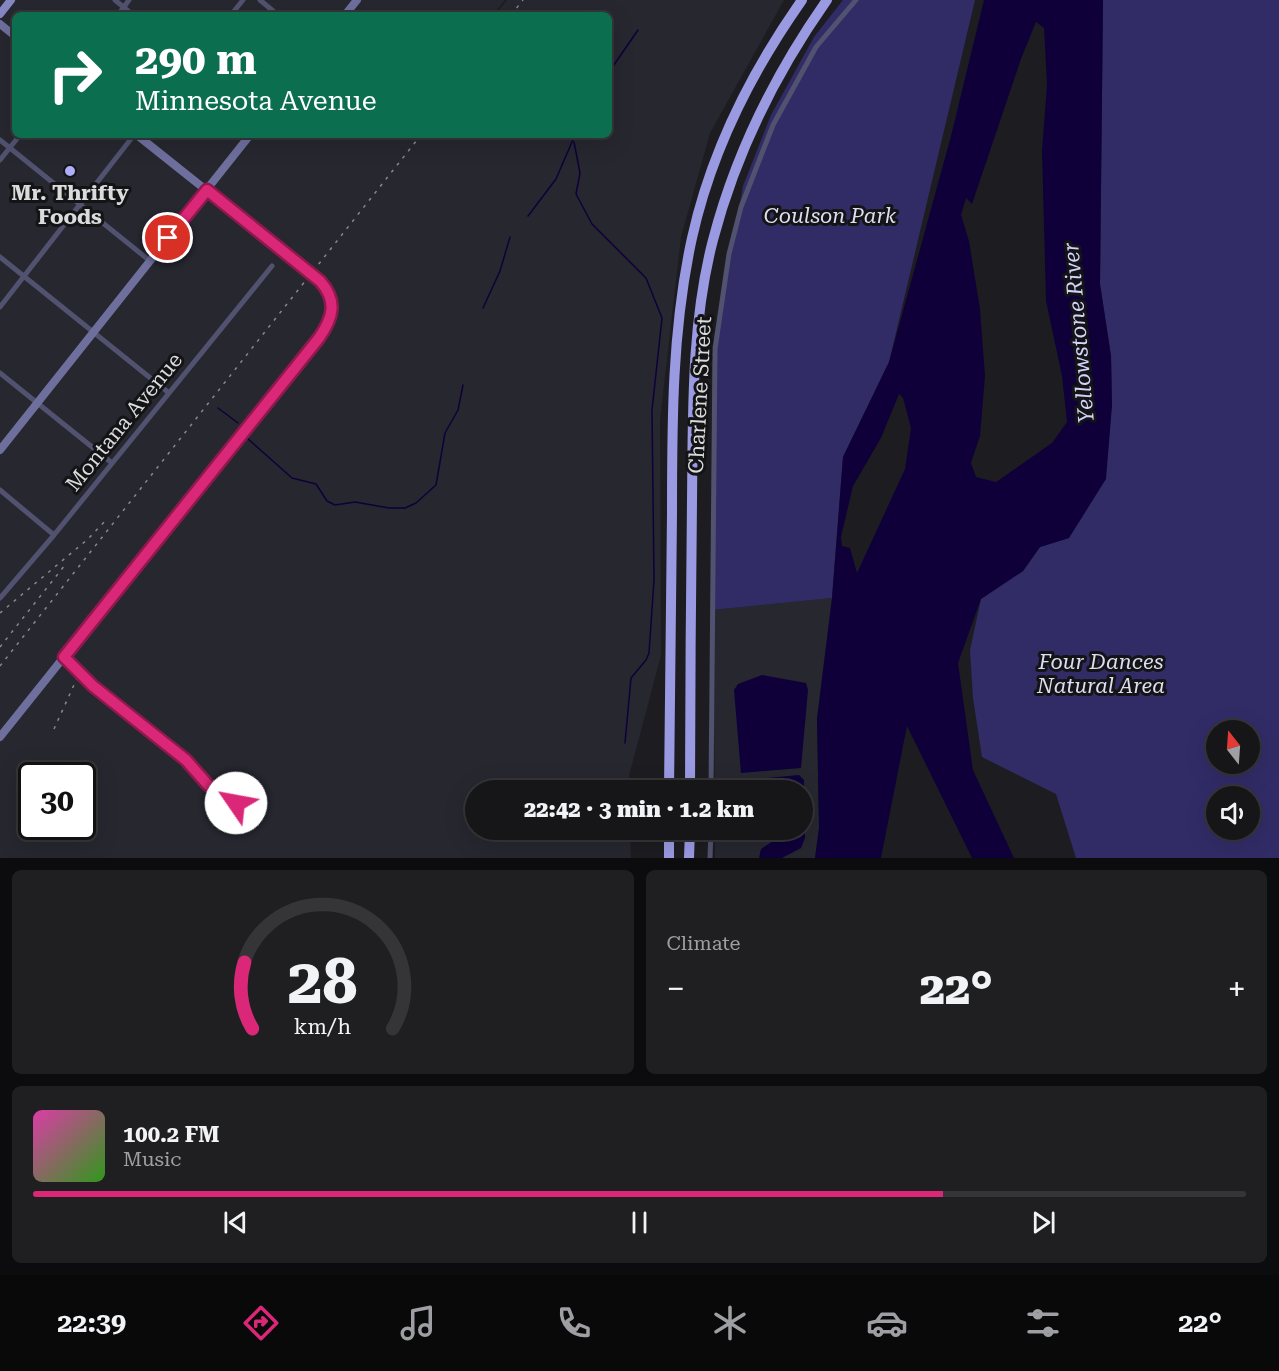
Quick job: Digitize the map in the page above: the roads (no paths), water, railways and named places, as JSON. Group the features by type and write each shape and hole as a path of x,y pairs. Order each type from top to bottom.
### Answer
{"highway":[{"path":"669,780 672,465 678,316 693,236 715,165 742,98 779,33 802,0"},
{"path":"690,780 693,454 698,319 712,242 733,174 761,107 795,45 827,0"},
{"path":"669,840 669,858"},
{"path":"689,858 690,840"}],"main road":[{"path":"0,14 11,0"}],"street":[{"path":"115,0 129,12"},
{"path":"120,12 129,0"},
{"path":"233,12 243,0"},
{"path":"260,0 274,12"},
{"path":"347,12 357,0"},
{"name":"Charlene Street","path":"711,780 715,349 729,254 741,207 773,125 816,47 856,0"},
{"path":"0,24 12,34"},
{"path":"0,160 18,138"},
{"path":"0,307 134,138"},
{"path":"0,737 327,327 332,314 331,296 320,281 140,138"},
{"path":"0,450 248,138"},
{"path":"0,140 150,261"},
{"path":"0,256 169,393"},
{"name":"Montana Avenue","path":"1,596 54,535 272,266"},
{"path":"0,373 112,463"},
{"path":"0,490 54,535"},
{"path":"64,657 93,686 186,760 208,785 236,803"},
{"path":"710,858 711,840"}],"water":[{"name":"Yellowstone River","path":"984,0 1103,0 1100,284 1111,356 1112,406 1106,479 1069,538 1040,547 1023,571 981,599 958,663 973,770 1014,858 972,858 907,726 881,858 815,858 819,828 817,719 832,598 843,457 889,362 951,136","holes":["1036,22 1044,28 1047,84 1042,151 1046,301 1062,376 1067,422 1052,443 996,482 976,477 971,463 980,436 985,376 980,309 969,241 961,215 966,198 972,204 1021,59","899,394 903,398 911,428 905,469 857,573 850,548 842,546 841,537 853,486 881,438"]},
{"path":"762,675 806,683 808,690 801,768 741,773 734,690 738,684"},
{"path":"799,775 804,780 745,780"},
{"path":"774,840 804,840 801,848 782,858 759,858 761,849"}],"waterway":[{"path":"612,68 638,30"},
{"path":"528,216 556,179 574,138"},
{"path":"574,142 580,173 576,194 592,224 646,278 662,318 652,410 654,580 649,653 631,678 625,743"},
{"path":"483,308 500,271 510,237"},
{"path":"247,438 292,478 316,484 327,501 335,505 355,502 389,508 405,508 416,503 436,485 445,433 458,410 463,385"},
{"path":"218,408 238,423"}],"railway":[{"path":"513,12 523,0"},
{"path":"0,666 419,138"},
{"path":"0,613 88,539 108,518"},
{"path":"0,647 65,565"},
{"path":"54,729 83,665"}],"place":[{"name":"Mr. Thrifty Foods","path":"70,171"}],"park label":[{"name":"Coulson Park","path":"830,216"},
{"name":"Four Dances Natural Area","path":"1101,674"}]}
